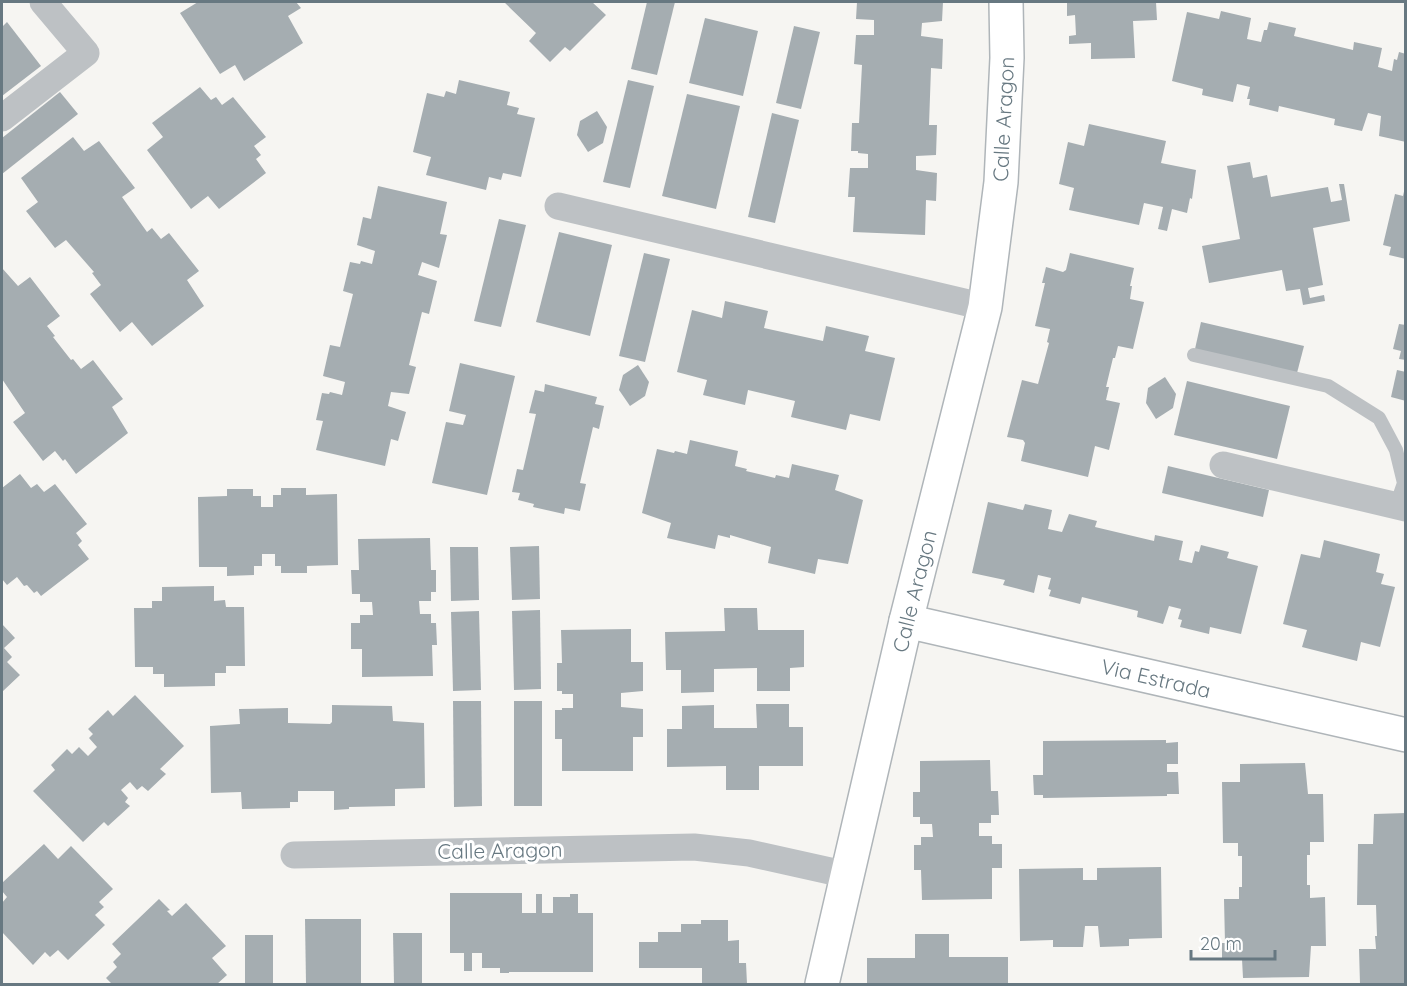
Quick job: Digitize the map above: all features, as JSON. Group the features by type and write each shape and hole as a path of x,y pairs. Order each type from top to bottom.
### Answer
{"street":[{"path":"2,118 86,53 42,2"},
{"name":"Calle Aragon","path":"822,984 906,621 985,307 1001,182 1007,57 1006,2"},
{"path":"558,206 985,307"},
{"path":"1223,465 1401,507"},
{"name":"Via Estrada","path":"906,621 1406,735"},
{"name":"Calle Aragon","path":"294,855 694,847 749,853 848,875"}],"lane":[{"path":"1194,355 1328,386 1380,418 1396,450 1404,483 1401,507"}],"building":[{"path":"198,2 296,2 301,8 288,16 303,43 244,81 235,65 220,74 180,13"},
{"path":"504,2 592,2 606,15 570,51 565,47 550,62 529,41 536,33"},
{"path":"647,2 675,2 657,75 631,69"},
{"path":"857,2 943,2 942,21 922,23 921,36 943,39 942,69 931,68 929,125 937,125 936,155 916,156 916,170 937,173 936,201 926,200 925,235 853,232 855,197 848,197 850,168 868,168 868,154 851,151 852,123 859,123 862,65 854,64 856,35 874,35 874,20 856,19"},
{"path":"1067,2 1156,2 1157,20 1133,21 1135,58 1091,59 1091,43 1069,44 1069,36 1076,35 1075,15 1067,16"},
{"path":"1221,11 1251,18 1247,39 1261,42 1269,22 1296,28 1294,36 1353,50 1354,42 1382,48 1378,67 1392,71 1394,59 1397,60 1399,52 1406,54 1406,142 1379,136 1381,116 1368,113 1362,131 1334,125 1335,119 1279,106 1278,112 1249,105 1250,99 1247,99 1250,87 1237,84 1233,102 1202,95 1203,89 1172,81 1187,12 1219,19"},
{"path":"705,18 758,31 743,96 689,83"},
{"path":"7,22 41,66 2,96 2,27"},
{"path":"794,26 820,32 801,109 776,103"},
{"path":"459,80 510,92 507,105 519,108 517,114 535,118 521,177 503,173 501,180 489,177 486,190 426,175 431,157 413,152 427,93 444,97 446,91 456,94"},
{"path":"628,80 654,86 630,188 603,182"},
{"path":"200,87 211,100 216,97 222,105 233,97 266,137 254,146 261,155 256,159 266,173 219,209 208,196 191,209 147,150 163,137 152,123"},
{"path":"60,92 78,114 2,174 2,138"},
{"path":"687,94 740,106 716,209 662,196"},
{"path":"597,111 607,127 603,143 588,152 577,135 580,121"},
{"path":"772,113 799,120 775,223 748,217"},
{"path":"1089,124 1166,141 1161,163 1196,170 1192,199 1190,198 1187,213 1172,209 1167,231 1158,229 1163,207 1144,203 1139,225 1069,210 1074,188 1059,184 1068,142 1084,146"},
{"path":"73,137 84,151 99,141 135,188 122,197 147,232 152,228 161,239 169,233 199,271 187,280 204,306 152,346 132,322 120,332 90,294 101,285 92,273 94,272 66,240 55,248 26,211 38,202 21,178"},
{"path":"1250,162 1253,178 1267,175 1271,197 1328,187 1331,202 1342,200 1339,184 1344,184 1350,221 1313,228 1323,285 1308,288 1310,298 1324,295 1325,301 1303,305 1300,289 1286,291 1282,270 1209,283 1202,246 1240,239 1227,166"},
{"path":"378,186 447,202 440,234 447,235 439,268 422,262 418,275 437,281 429,314 422,312 409,365 416,367 409,394 391,392 388,406 406,412 398,441 391,439 385,466 316,450 323,421 316,420 322,393 342,395 345,382 323,376 330,345 340,347 353,294 343,291 350,262 360,264 361,261 372,264 375,251 357,245 363,217 371,219"},
{"path":"1405,187 1406,259 1389,255 1391,247 1383,245 1395,194 1403,196"},
{"path":"499,219 526,225 501,327 474,321"},
{"path":"559,232 612,245 590,336 536,322"},
{"path":"644,253 670,259 645,362 619,356"},
{"path":"1070,253 1134,268 1130,299 1144,302 1133,349 1118,346 1115,358 1113,358 1106,387 1109,387 1106,400 1120,403 1109,450 1095,446 1088,477 1021,461 1025,443 1023,440 1007,437 1022,380 1038,384 1049,343 1047,342 1050,329 1035,326 1045,283 1042,283 1046,267 1063,272 1066,270"},
{"path":"2,268 18,286 30,277 60,316 47,326 55,336 53,337 81,369 93,360 123,399 112,407 128,433 76,474 65,459 63,461 55,451 43,461 13,422 25,413 2,379"},
{"path":"725,301 768,311 764,328 823,341 826,326 869,336 865,351 895,358 880,421 850,414 846,430 791,417 795,401 748,390 745,405 703,395 707,380 677,372 692,310 722,318"},
{"path":"1201,322 1304,346 1297,373 1195,349"},
{"path":"1399,324 1406,325 1406,360 1399,359 1401,351 1393,349"},
{"path":"460,363 515,376 487,495 432,483 446,422 463,425 466,415 449,411"},
{"path":"638,365 649,382 645,396 630,406 619,390 623,375"},
{"path":"1397,370 1406,372 1406,401 1391,397"},
{"path":"1165,377 1176,394 1173,408 1156,419 1146,403 1148,388"},
{"path":"1187,381 1290,406 1277,459 1174,435"},
{"path":"545,384 597,397 595,404 604,406 599,429 593,427 580,483 586,484 580,511 565,508 564,514 533,507 534,504 518,500 520,493 512,492 517,469 523,470 536,414 529,413 535,390 544,392"},
{"path":"690,440 738,451 735,466 775,478 776,475 789,478 792,464 839,475 835,490 863,500 848,564 818,559 815,574 768,563 771,547 730,535 730,538 718,535 715,549 667,538 671,523 642,513 657,449 687,454"},
{"path":"1168,466 1269,490 1263,517 1162,493"},
{"path":"20,474 31,488 37,484 44,492 55,484 87,524 76,533 82,541 78,545 89,559 41,596 37,591 34,593 27,585 24,586 17,577 7,585 2,579 2,488"},
{"path":"281,488 306,488 306,495 337,494 338,565 307,566 307,573 281,573 281,566 275,566 275,554 262,554 262,566 254,566 254,575 227,576 227,567 199,567 198,497 227,496 227,489 253,489 253,496 261,496 261,507 273,507 273,495 281,495"},
{"path":"988,502 1023,510 1025,504 1052,510 1048,529 1062,532 1069,514 1097,521 1095,527 1154,541 1155,535 1183,541 1179,560 1192,563 1195,551 1199,552 1201,545 1229,552 1227,558 1258,566 1241,634 1210,627 1209,634 1180,627 1182,620 1178,619 1181,609 1169,606 1163,624 1137,617 1138,611 1082,597 1080,604 1049,596 1051,578 1038,575 1034,593 1003,585 1005,580 972,573"},
{"path":"430,538 431,570 436,570 436,592 431,592 431,601 419,601 420,614 431,614 431,623 436,623 437,645 432,645 433,676 362,677 362,649 351,649 351,623 360,623 360,615 373,615 372,602 360,602 360,594 352,594 351,570 359,570 358,539"},
{"path":"1324,540 1380,554 1376,572 1384,574 1381,584 1395,587 1380,647 1361,642 1357,661 1302,647 1307,630 1283,624 1301,554 1320,558"},
{"path":"539,546 540,599 512,600 510,547"},
{"path":"450,547 478,547 479,600 451,601"},
{"path":"214,586 214,601 225,600 226,607 244,607 245,666 226,666 226,673 215,673 215,686 164,687 164,674 153,674 153,667 135,667 134,608 152,608 152,601 162,601 162,587"},
{"path":"724,608 757,608 758,630 804,630 804,667 790,668 790,691 757,691 757,668 714,669 714,692 681,693 681,670 666,670 665,632 725,631"},
{"path":"540,610 541,689 514,690 512,611"},
{"path":"479,611 481,690 453,691 451,612"},
{"path":"2,624 15,638 4,648 12,657 7,662 20,675 2,692"},
{"path":"631,629 631,662 643,662 643,691 621,693 621,707 643,709 643,737 633,737 633,771 562,771 562,739 555,739 555,710 573,708 573,694 562,694 562,691 557,691 557,663 562,663 561,630"},
{"path":"135,695 184,746 160,769 166,774 148,791 142,786 137,790 130,782 121,790 128,798 125,802 130,806 108,826 104,822 83,842 33,791 55,770 51,765 67,749 72,754 79,747 88,756 97,747 89,738 93,734 88,729 108,710 113,716"},
{"path":"453,701 481,701 482,806 454,807"},
{"path":"514,701 542,701 542,806 514,806"},
{"path":"756,704 789,704 789,727 803,727 803,766 759,766 759,790 726,790 726,766 667,767 667,729 682,729 682,706 714,705 714,728 757,728"},
{"path":"332,705 392,706 393,721 424,723 425,788 395,789 395,806 349,807 349,809 334,810 334,791 298,791 298,802 290,802 290,808 242,809 241,792 211,793 210,726 240,724 239,709 288,708 288,723 330,724"},
{"path":"1166,740 1166,743 1178,742 1178,764 1167,764 1167,772 1178,772 1179,794 1043,798 1043,795 1034,795 1033,775 1043,775 1043,741"},
{"path":"990,760 991,791 998,791 999,815 991,815 991,823 979,823 979,836 992,836 992,844 1002,844 1002,868 992,868 992,899 922,900 921,870 914,870 914,845 921,845 921,837 933,837 932,824 920,824 920,817 913,817 913,792 920,792 920,761"},
{"path":"1305,763 1308,794 1323,794 1324,842 1310,842 1310,855 1307,855 1307,885 1310,885 1310,898 1325,897 1326,946 1311,946 1309,977 1243,978 1242,959 1222,960 1222,943 1225,943 1224,899 1239,899 1239,887 1242,887 1242,856 1238,856 1238,843 1223,843 1222,782 1240,782 1240,764"},
{"path":"1406,813 1406,984 1360,984 1359,949 1376,949 1375,936 1377,936 1376,905 1357,905 1358,844 1373,844 1374,814"},
{"path":"44,844 58,859 71,846 113,889 99,902 104,907 95,915 105,925 68,960 58,950 50,957 45,952 33,965 2,932 2,903 7,897 2,891 2,883"},
{"path":"1161,867 1162,938 1129,939 1129,946 1100,947 1098,926 1085,926 1083,947 1053,947 1053,940 1020,941 1019,869 1083,868 1083,880 1097,880 1097,868"},
{"path":"450,893 522,893 522,913 536,913 536,894 542,894 542,913 553,913 553,897 570,897 570,894 578,894 578,913 593,913 593,972 500,973 500,968 482,968 482,953 472,953 472,971 464,971 464,953 450,953"},
{"path":"159,899 170,910 167,911 172,916 186,903 226,946 212,958 227,975 217,984 112,984 106,978 117,967 113,962 121,954 112,944"},
{"path":"305,919 361,919 361,984 306,984"},
{"path":"701,920 728,920 728,941 739,940 739,963 746,963 747,984 702,984 702,968 639,968 639,942 658,942 658,932 681,932 681,924 701,924"},
{"path":"393,933 422,933 422,984 394,984"},
{"path":"915,934 949,934 949,957 1008,957 1008,984 867,984 867,958 915,958"},
{"path":"245,935 273,935 273,984 245,984"}]}
